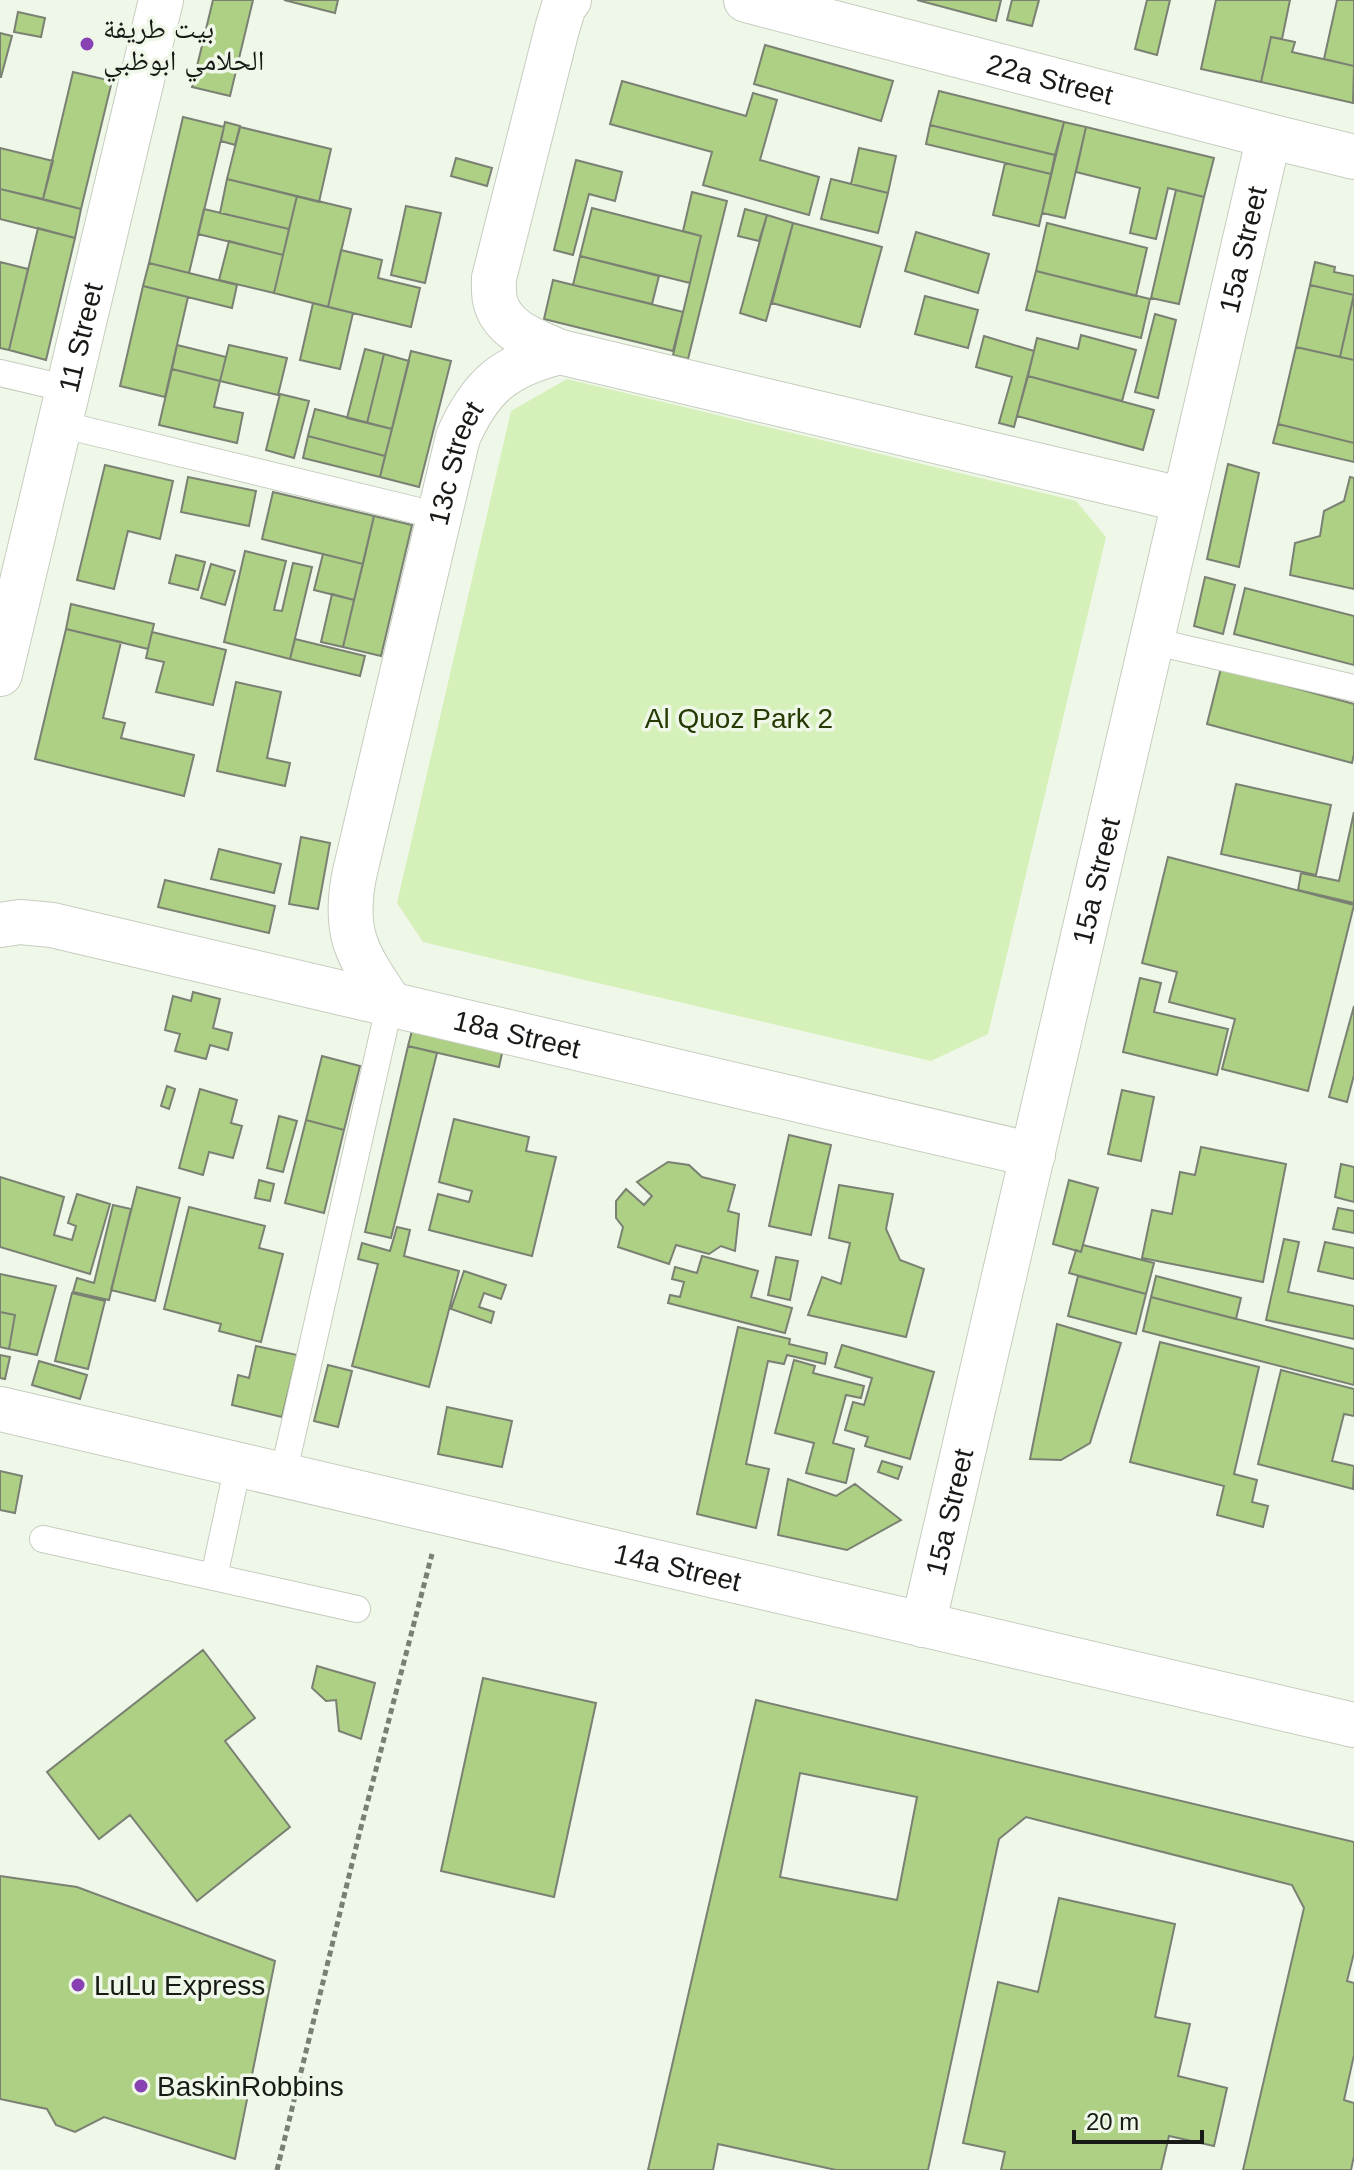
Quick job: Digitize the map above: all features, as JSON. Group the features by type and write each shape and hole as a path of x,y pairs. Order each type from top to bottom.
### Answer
{"street":[{"name":"11 Street","path":"0,674 161,0"},
{"path":"569,0 557,29 494,278 495,303 508,324 527,338 560,352 1184,500"},
{"name":"22a Street","path":"746,0 1354,157"},
{"name":"15a Street","path":"923,1625 1269,136"},
{"name":"13c Street","path":"390,1003 361,959 352,932 349,904 458,437 470,411 487,389 508,372 533,359 560,352"},
{"name":"18a Street","path":"0,925 20,922 52,925 1033,1155"},
{"name":"14a Street","path":"0,1409 1354,1725"}],"lane":[{"path":"0,373 64,406 439,516"},
{"path":"1152,641 1354,688"},
{"path":"283,1475 390,1003"},
{"path":"214,1577 238,1465"},
{"path":"43,1539 357,1609"}],"path":[{"path":"277,2170 442,1513"}],"green space":[{"name":"Al Quoz Park 2","path":"567,379 1076,501 1106,537 988,1034 931,1061 423,942 397,903 511,411"}],"building":[{"path":"213,0 253,0 230,96 192,87"},
{"path":"284,0 338,0 335,13"},
{"path":"917,0 1001,0 996,21"},
{"path":"1012,0 1039,0 1032,26 1007,20"},
{"path":"1147,0 1170,0 1157,55 1135,49"},
{"path":"1216,0 1290,0 1282,39 1271,37 1261,82 1201,69"},
{"path":"1337,0 1354,0 1354,66 1324,59"},
{"path":"18,12 45,18 41,37 14,32"},
{"path":"0,33 12,36 1,77 0,77"},
{"path":"1271,37 1295,42 1292,52 1354,66 1353,103 1261,82"},
{"path":"765,45 893,81 881,121 754,84"},
{"path":"73,72 112,81 81,209 43,199"},
{"path":"622,81 746,116 753,93 777,100 760,160 819,177 809,215 703,185 712,152 610,124"},
{"path":"939,91 1064,122 1055,155 930,125"},
{"path":"183,117 224,127 189,273 149,263"},
{"path":"225,122 240,126 235,145 221,141"},
{"path":"1064,122 1086,127 1065,218 1042,213"},
{"path":"930,125 1055,155 1051,174 926,144"},
{"path":"240,127 331,149 319,202 227,179"},
{"path":"1086,127 1214,158 1204,197 1168,188 1156,239 1130,233 1140,188 1076,172"},
{"path":"0,148 53,161 43,199 0,189"},
{"path":"859,148 896,156 888,193 851,184"},
{"path":"456,158 492,168 487,186 451,176"},
{"path":"576,160 622,172 615,201 589,194 573,255 554,250"},
{"path":"1005,163 1051,174 1039,226 993,215"},
{"path":"227,179 297,196 289,229 220,213"},
{"path":"831,179 888,193 878,233 821,219"},
{"path":"0,189 81,209 75,238 0,219"},
{"path":"1176,190 1204,197 1179,304 1151,298"},
{"path":"692,192 727,201 688,359 673,355 701,236 683,231"},
{"path":"297,196 351,209 328,307 274,293"},
{"path":"406,206 441,213 425,283 391,275"},
{"path":"592,208 701,236 690,283 580,256"},
{"path":"204,209 289,229 283,255 198,234"},
{"path":"745,209 767,215 759,241 738,236"},
{"path":"767,215 793,223 766,321 740,313"},
{"path":"793,223 882,247 860,327 772,303"},
{"path":"1047,223 1147,248 1136,296 1036,271"},
{"path":"38,228 75,238 46,360 9,350"},
{"path":"916,232 989,254 978,293 905,271"},
{"path":"229,241 283,255 274,293 219,280"},
{"path":"341,250 382,260 378,278 420,288 411,327 328,307"},
{"path":"580,256 659,276 652,304 573,285"},
{"path":"0,262 28,269 9,350 0,348"},
{"path":"1315,262 1335,267 1334,272 1354,276 1354,295 1310,285"},
{"path":"149,263 237,285 232,308 143,286"},
{"path":"1036,271 1150,299 1141,338 1026,310"},
{"path":"553,280 683,312 673,351 544,319"},
{"path":"1310,285 1354,295 1340,357 1296,347"},
{"path":"143,286 188,297 165,397 120,386"},
{"path":"1354,294 1354,360 1340,357"},
{"path":"925,296 978,310 968,348 915,334"},
{"path":"313,303 353,313 340,369 300,360"},
{"path":"1155,314 1176,320 1158,398 1135,392"},
{"path":"1081,335 1136,350 1122,401 1028,376 1037,338 1078,349"},
{"path":"984,336 1034,351 1014,427 999,423 1012,377 976,367"},
{"path":"177,345 226,357 220,381 172,369"},
{"path":"229,345 287,358 278,395 220,381"},
{"path":"1296,347 1354,360 1354,443 1278,424"},
{"path":"365,349 384,354 367,423 347,418"},
{"path":"411,351 451,361 419,487 380,477"},
{"path":"384,354 409,361 392,429 367,423"},
{"path":"172,369 220,381 214,407 243,413 237,443 159,425"},
{"path":"1028,376 1154,410 1143,450 1017,416"},
{"path":"280,394 309,401 294,458 266,450"},
{"path":"315,409 392,429 385,456 308,436"},
{"path":"1278,424 1354,443 1354,462 1273,443"},
{"path":"308,436 385,456 380,477 303,458"},
{"path":"1228,464 1259,473 1239,567 1207,559"},
{"path":"105,465 173,481 160,539 128,531 114,589 77,580"},
{"path":"188,477 256,491 249,526 181,512"},
{"path":"1350,477 1354,478 1354,589 1290,575 1295,543 1320,536 1324,511 1344,501"},
{"path":"273,492 374,516 363,564 262,539"},
{"path":"374,516 412,525 381,656 343,647"},
{"path":"245,551 286,561 274,610 282,611 293,563 312,567 290,659 224,642"},
{"path":"323,554 363,564 354,600 314,590"},
{"path":"176,555 205,562 198,590 169,583"},
{"path":"211,564 235,571 225,605 201,598"},
{"path":"1205,577 1235,585 1223,634 1194,626"},
{"path":"1245,588 1354,616 1354,665 1234,634"},
{"path":"332,594 354,600 343,647 321,642"},
{"path":"71,604 154,624 148,649 66,629"},
{"path":"66,629 121,642 103,718 125,723 121,738 194,755 184,796 35,759"},
{"path":"152,632 226,650 213,705 156,692 164,662 146,658"},
{"path":"295,639 365,656 360,676 290,659"},
{"path":"1221,668 1354,704 1352,763 1207,724"},
{"path":"236,682 281,692 267,758 290,763 285,786 217,771"},
{"path":"1236,784 1331,805 1316,875 1221,854"},
{"path":"1354,812 1354,903 1298,890 1301,873 1339,881"},
{"path":"301,837 330,843 318,909 289,904"},
{"path":"219,849 281,864 274,893 211,879"},
{"path":"1168,857 1354,905 1308,1091 1222,1069 1235,1019 1169,1002 1177,972 1142,963"},
{"path":"165,880 275,906 269,933 158,907"},
{"path":"1140,978 1161,983 1154,1012 1228,1029 1217,1075 1123,1052"},
{"path":"193,992 220,999 213,1028 232,1033 228,1050 210,1045 206,1059 175,1051 180,1034 165,1030 173,996 191,1001"},
{"path":"1354,1006 1354,1075 1347,1102 1329,1097"},
{"path":"414,1023 504,1044 499,1067 408,1046"},
{"path":"408,1046 437,1053 391,1238 365,1232"},
{"path":"322,1056 360,1066 344,1130 306,1120"},
{"path":"167,1086 175,1089 169,1109 161,1106"},
{"path":"200,1089 237,1100 231,1123 242,1126 233,1158 209,1152 203,1175 179,1168"},
{"path":"1122,1090 1154,1097 1141,1161 1108,1154"},
{"path":"279,1116 297,1121 283,1172 267,1168"},
{"path":"454,1119 529,1137 526,1151 556,1157 532,1256 429,1230 438,1194 469,1202 472,1191 439,1182"},
{"path":"306,1120 344,1130 324,1213 285,1203"},
{"path":"789,1135 831,1145 811,1235 769,1226"},
{"path":"1201,1147 1286,1164 1263,1282 1142,1258 1152,1210 1172,1214 1180,1172 1195,1175"},
{"path":"668,1162 689,1165 702,1177 735,1185 728,1211 739,1214 735,1251 721,1246 709,1254 676,1245 669,1264 618,1247 623,1227 616,1218 616,1201 626,1189 644,1205 652,1196 637,1182"},
{"path":"1341,1164 1354,1167 1354,1202 1335,1197"},
{"path":"0,1177 64,1197 54,1235 72,1240 76,1226 68,1223 77,1194 110,1204 90,1274 0,1247"},
{"path":"259,1180 274,1184 270,1201 255,1198"},
{"path":"1069,1180 1098,1188 1081,1252 1053,1244"},
{"path":"839,1185 893,1194 886,1229 900,1260 924,1269 906,1337 808,1315 822,1277 841,1284 850,1243 829,1238"},
{"path":"137,1187 180,1198 155,1301 111,1290"},
{"path":"113,1205 131,1209 109,1300 73,1292 77,1278 94,1283"},
{"path":"189,1207 265,1226 259,1248 283,1254 261,1342 219,1331 221,1324 164,1309"},
{"path":"1338,1208 1354,1211 1354,1233 1333,1229"},
{"path":"397,1227 410,1230 404,1256 459,1271 429,1387 352,1366 378,1264 358,1259 362,1243 390,1251"},
{"path":"1284,1239 1299,1242 1288,1292 1354,1306 1354,1339 1266,1320"},
{"path":"1325,1242 1354,1248 1354,1279 1318,1271"},
{"path":"1083,1245 1154,1263 1146,1294 1069,1273 1076,1250 1081,1252"},
{"path":"702,1256 758,1271 751,1297 792,1308 785,1333 668,1303 670,1295 680,1297 684,1282 672,1279 675,1267 697,1273"},
{"path":"776,1257 798,1261 790,1300 768,1295"},
{"path":"464,1271 506,1285 501,1299 484,1293 479,1307 494,1312 491,1323 451,1309"},
{"path":"0,1274 56,1286 37,1355 9,1349 15,1315 0,1312"},
{"path":"1078,1276 1146,1294 1136,1334 1068,1316"},
{"path":"1156,1276 1241,1298 1236,1319 1151,1297"},
{"path":"72,1293 105,1301 88,1369 55,1361"},
{"path":"1151,1297 1354,1349 1354,1385 1143,1331"},
{"path":"0,1312 15,1315 9,1349 0,1347"},
{"path":"1057,1324 1121,1343 1090,1443 1061,1460 1030,1459"},
{"path":"738,1327 790,1339 789,1344 827,1353 825,1364 787,1355 784,1364 768,1361 746,1464 769,1469 756,1528 697,1514"},
{"path":"1160,1342 1259,1367 1234,1474 1257,1480 1252,1502 1268,1506 1263,1527 1217,1515 1224,1486 1130,1462"},
{"path":"842,1345 934,1372 910,1459 865,1446 868,1437 845,1430 853,1402 864,1405 872,1378 835,1367"},
{"path":"256,1346 297,1355 282,1417 232,1405 238,1375 249,1378"},
{"path":"0,1355 10,1357 5,1379 0,1378"},
{"path":"794,1360 815,1366 813,1373 864,1386 861,1398 846,1395 833,1443 854,1449 846,1483 806,1473 814,1443 775,1433"},
{"path":"39,1361 87,1375 80,1399 32,1385"},
{"path":"328,1365 352,1371 338,1427 314,1421"},
{"path":"1281,1370 1354,1389 1354,1416 1344,1414 1332,1461 1354,1466 1353,1489 1258,1464"},
{"path":"447,1407 512,1421 502,1467 438,1454"},
{"path":"882,1461 902,1467 898,1479 878,1472"},
{"path":"0,1471 22,1476 15,1513 0,1510"},
{"path":"788,1479 836,1496 855,1484 901,1520 847,1550 778,1535"},
{"path":"203,1650 255,1718 225,1741 290,1827 197,1901 130,1815 99,1839 47,1772"},
{"path":"317,1666 375,1683 361,1739 339,1731 336,1700 326,1701 312,1688"},
{"path":"483,1678 596,1703 554,1897 441,1871"},
{"path":"756,1700 1354,1842 1354,1953 1347,1981 1354,1983 1354,2055 1344,2100 1354,2103 1351,2170 1243,2170 1304,1908 1292,1885 1026,1817 999,1839 928,2170 836,2170 718,2144 713,2170 648,2170","holes":["800,1773 917,1797 897,1900 780,1877"]},
{"path":"0,1876 77,1887 275,1961 235,2159 104,2117 75,2132 56,2125 47,2109 0,2099"},
{"path":"1059,1898 1175,1924 1155,2017 1190,2024 1178,2076 1227,2088 1214,2146 1169,2136 1161,2170 1001,2170 1005,2152 963,2143 998,1982 1038,1992"}],"place":[{"name":"بيت طريفة الحلامي ابوظبي","path":"87,44"},
{"name":"LuLu Express","path":"78,1985"},
{"name":"BaskinRobbins","path":"141,2086"}]}
